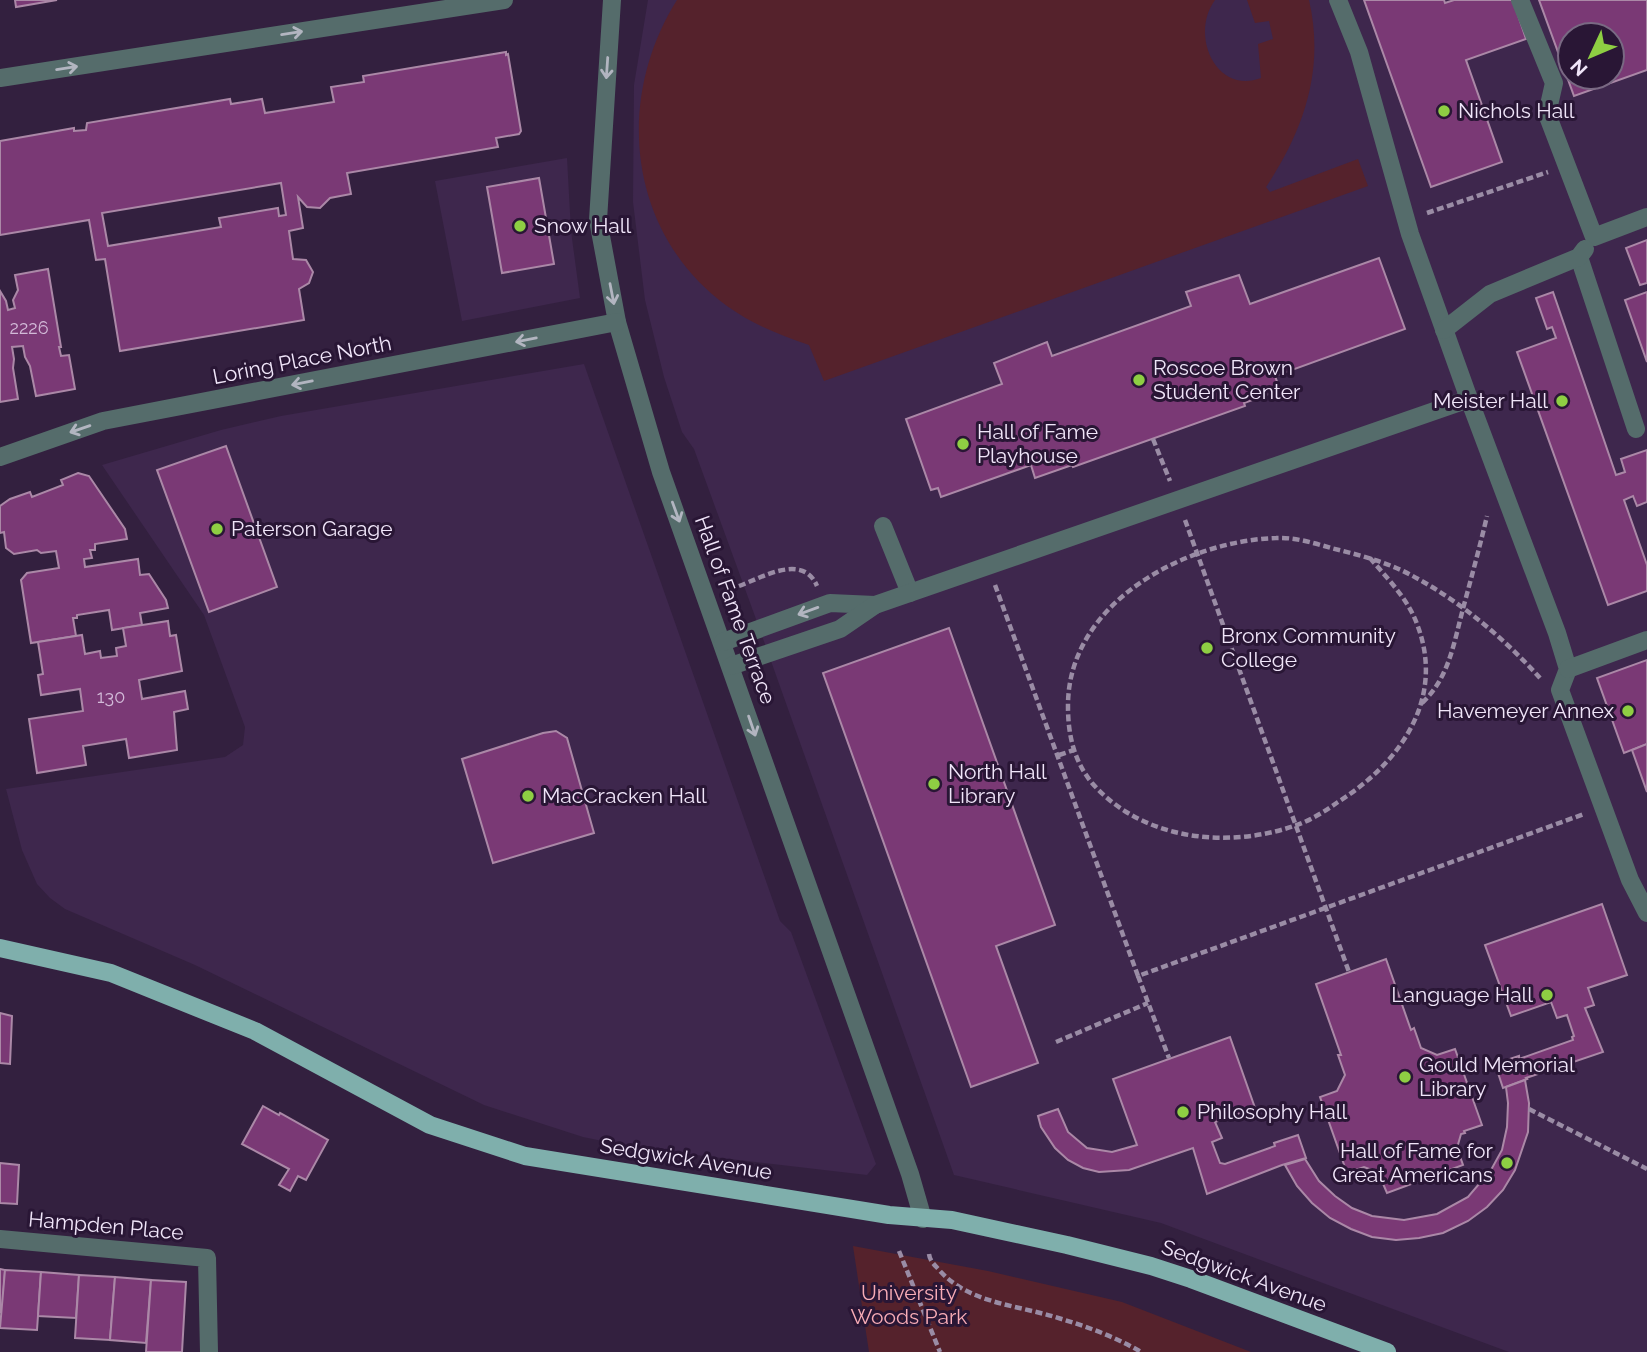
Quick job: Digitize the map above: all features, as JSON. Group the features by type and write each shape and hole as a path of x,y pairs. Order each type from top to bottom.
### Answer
{"main road":[{"name":"Sedgwick Avenue","path":"0,948 111,973 255,1031 430,1125 524,1156 923,1219 952,1220 1067,1245 1151,1266 1387,1352"}],"street":[{"path":"0,78 504,0"},
{"name":"Hall of Fame Terrace","path":"612,0 598,220 617,322 661,472 910,1174 923,1219"},
{"path":"1338,0 1359,52 1410,234 1568,669 1560,690 1638,881 1647,913"},
{"path":"1520,0 1553,83 1547,114 1594,237"},
{"path":"1444,330 1490,294 1579,257 1594,237 1647,218"},
{"path":"1579,257 1636,429"},
{"name":"Loring Place North","path":"0,457 103,421 617,322"},
{"path":"731,666 840,629 875,606 910,593 1469,399"},
{"path":"883,526 910,593"},
{"path":"723,642 830,603 875,606"},
{"path":"1568,669 1647,640"},
{"name":"Hampden Place","path":"0,1239 208,1258 209,1352"}],"path":[{"path":"1426,213 1553,170"},
{"path":"1153,439 1170,482"},
{"path":"1422,704 1435,691 1449,662 1488,511"},
{"path":"1185,519 1349,972"},
{"path":"1370,558 1394,584 1416,621 1426,656 1426,680 1422,704 1409,733 1375,774 1354,792 1296,826 1251,837 1222,838 1188,835 1156,827 1112,803 1091,781 1074,750 1068,729 1068,697 1075,666 1087,639 1103,616 1123,596 1176,560 1248,541 1278,538 1304,541 1370,558 1403,571 1463,609 1516,651 1546,684"},
{"path":"739,586 783,569 796,568 813,578 820,594"},
{"path":"995,584 1169,1058"},
{"path":"1059,755 1074,750"},
{"path":"1138,976 1591,811"},
{"path":"1056,1042 1148,1003"},
{"path":"1529,1109 1647,1169"},
{"path":"899,1251 940,1352"},
{"path":"929,1254 930,1260 953,1284 977,1297 1055,1317 1117,1338 1141,1352"}],"shaded area":[{"name":"Bronx Community College","path":"648,0 1647,0 1647,1352 1509,1352 1161,1223 954,1175 694,449 682,432 664,377 645,300 633,202 634,85"},
{"path":"567,158 571,231 580,298 462,321 435,181"},
{"path":"584,364 780,921 791,932 876,1164 867,1175 637,1148 583,1137 484,1105 195,965 65,909 37,884 22,850 6,789 225,757 243,745 245,727 204,615 102,465 221,430 281,416"}],"green space":[{"path":"677,0 1215,0 1208,14 1205,30 1212,59 1220,70 1232,78 1245,81 1261,78 1258,44 1273,39 1269,21 1255,23 1247,0 1309,0 1314,50 1308,98 1291,143 1266,187 1270,192 1358,159 1368,186 824,381 809,345 746,318 727,306 694,276 669,242 651,204 641,164 639,122 644,80 657,39"},
{"name":"University Woods Park","path":"853,1246 988,1271 1122,1302 1251,1352 869,1352"}],"building":[{"path":"15,0 57,0 16,7"},
{"name":"Nichols Hall","path":"1364,0 1444,0 1445,3 1454,0 1513,0 1526,39 1466,60 1502,162 1431,187"},
{"path":"1539,0 1647,0 1647,70 1626,77 1626,21 1556,21 1556,47"},
{"path":"506,52 521,131 519,134 496,138 498,147 347,173 351,194 330,198 320,208 307,207 298,197 303,228 289,231 293,259 306,260 313,272 309,283 299,289 304,320 120,351 105,259 96,260 89,220 0,235 0,141 74,128 74,131 86,130 87,123 230,99 231,104 262,99 265,113 334,102 331,87 364,82 363,76","holes":["281,183 286,215 279,216 278,208 219,218 221,227 108,246 102,213"]},
{"path":"1572,91 1588,91 1574,96"},
{"name":"Snow Hall","path":"539,178 554,264 502,273 487,187"},
{"path":"1647,240 1647,283 1640,285 1626,248"},
{"name":"Roscoe Brown Student Center","path":"1379,258 1405,329 1275,376 1280,390 1244,403 1245,406 1073,467 1072,465 1035,478 1031,465 941,497 938,488 931,490 906,419 1002,384 994,363 1047,342 1052,356 1191,306 1186,292 1239,275 1250,304"},
{"path":"48,269 61,356 69,355 75,389 36,396 23,346 12,347 18,399 0,402 0,291 8,310 15,308 13,300 18,290 15,275"},
{"name":"Meister Hall","path":"1553,292 1616,475 1625,472 1621,459 1647,450 1647,502 1637,506 1633,496 1624,500 1647,565 1647,591 1608,605 1517,352 1556,338 1552,327 1547,329 1536,298"},
{"path":"1647,292 1647,362 1625,300"},
{"name":"Paterson Garage","path":"226,446 277,587 209,612 157,470"},
{"path":"78,473 89,476 125,529 127,539 95,544 95,550 90,550 92,558 84,559 85,567 138,559 140,575 149,574 166,600 168,608 140,613 142,625 112,630 109,610 77,615 77,618 73,618 76,636 31,643 21,580 27,573 59,568 56,551 41,553 37,550 14,554 6,548 4,532 0,533 0,506 10,499 30,492 32,497 63,485 61,480"},
{"path":"168,621 170,636 176,635 182,671 139,680 142,699 185,691 188,709 174,712 177,750 129,758 126,739 83,746 86,765 37,773 29,719 83,711 80,689 41,695 38,675 43,674 38,642 82,635 85,654 100,651 101,658 117,656 116,648 126,646 123,628"},
{"name":"North Hall Library","path":"949,628 1055,925 996,946 1038,1063 971,1087 823,673"},
{"name":"Havemeyer Annex","path":"1647,660 1647,744 1624,753 1597,678"},
{"name":"MacCracken Hall","path":"556,731 567,738 594,833 493,863 462,759"},
{"path":"1647,744 1647,792 1632,750"},
{"name":"Language Hall","path":"1602,904 1627,975 1588,988 1594,1005 1585,1008 1603,1052 1503,1088 1495,1064 1519,1056 1519,1059 1573,1040 1574,1036 1567,1015 1557,1018 1551,1002 1511,1016 1485,945"},
{"name":"Gould Memorial Library","path":"1386,959 1411,1030 1414,1028 1421,1048 1437,1055 1455,1049 1482,1125 1461,1134 1457,1148 1463,1165 1387,1193 1378,1172 1364,1167 1347,1173 1320,1097 1337,1091 1345,1075 1338,1055 1341,1055 1316,984"},
{"path":"0,1013 12,1016 10,1064 0,1063"},
{"name":"Philosophy Hall","path":"1230,1037 1255,1108 1215,1122 1222,1138 1212,1142 1220,1163 1225,1164 1298,1135 1306,1158 1207,1194 1193,1148 1129,1170 1099,1172 1068,1160 1055,1148 1041,1127 1038,1116 1058,1109 1068,1132 1087,1148 1112,1152 1137,1145 1113,1079"},
{"name":"Hall of Fame for Great Americans","path":"1525,1080 1529,1103 1528,1132 1515,1170 1503,1190 1487,1207 1468,1221 1443,1233 1396,1240 1372,1237 1351,1229 1330,1218 1312,1203 1297,1186 1285,1165 1305,1159 1319,1181 1335,1196 1352,1208 1372,1216 1404,1220 1437,1214 1468,1197 1491,1170 1502,1150 1507,1127 1506,1087"},
{"path":"263,1106 328,1140 306,1180 298,1176 290,1191 279,1185 289,1169 242,1144"},
{"path":"0,1163 19,1165 17,1204 0,1203"},
{"path":"0,1269 5,1270 2,1313 0,1312"},
{"path":"5,1270 41,1272 37,1330 0,1328"},
{"path":"41,1272 79,1275 76,1318 38,1316"},
{"path":"79,1275 115,1277 110,1340 75,1338"},
{"path":"115,1277 151,1280 146,1343 110,1340"},
{"path":"151,1280 186,1282 182,1352 146,1352"}],"place":[{"name":"Nichols Hall","path":"1444,111"},
{"name":"Snow Hall","path":"520,226"},
{"name":"Roscoe Brown Student Center","path":"1139,380"},
{"name":"Meister Hall","path":"1562,401"},
{"name":"Hall of Fame Playhouse","path":"963,444"},
{"name":"Paterson Garage","path":"217,529"},
{"name":"Bronx Community College","path":"1207,648"},
{"name":"Havemeyer Annex","path":"1628,711"},
{"name":"North Hall Library","path":"934,784"},
{"name":"MacCracken Hall","path":"528,796"},
{"name":"Language Hall","path":"1547,995"},
{"name":"Gould Memorial Library","path":"1405,1077"},
{"name":"Philosophy Hall","path":"1183,1112"},
{"name":"Hall of Fame for Great Americans","path":"1507,1163"}]}
